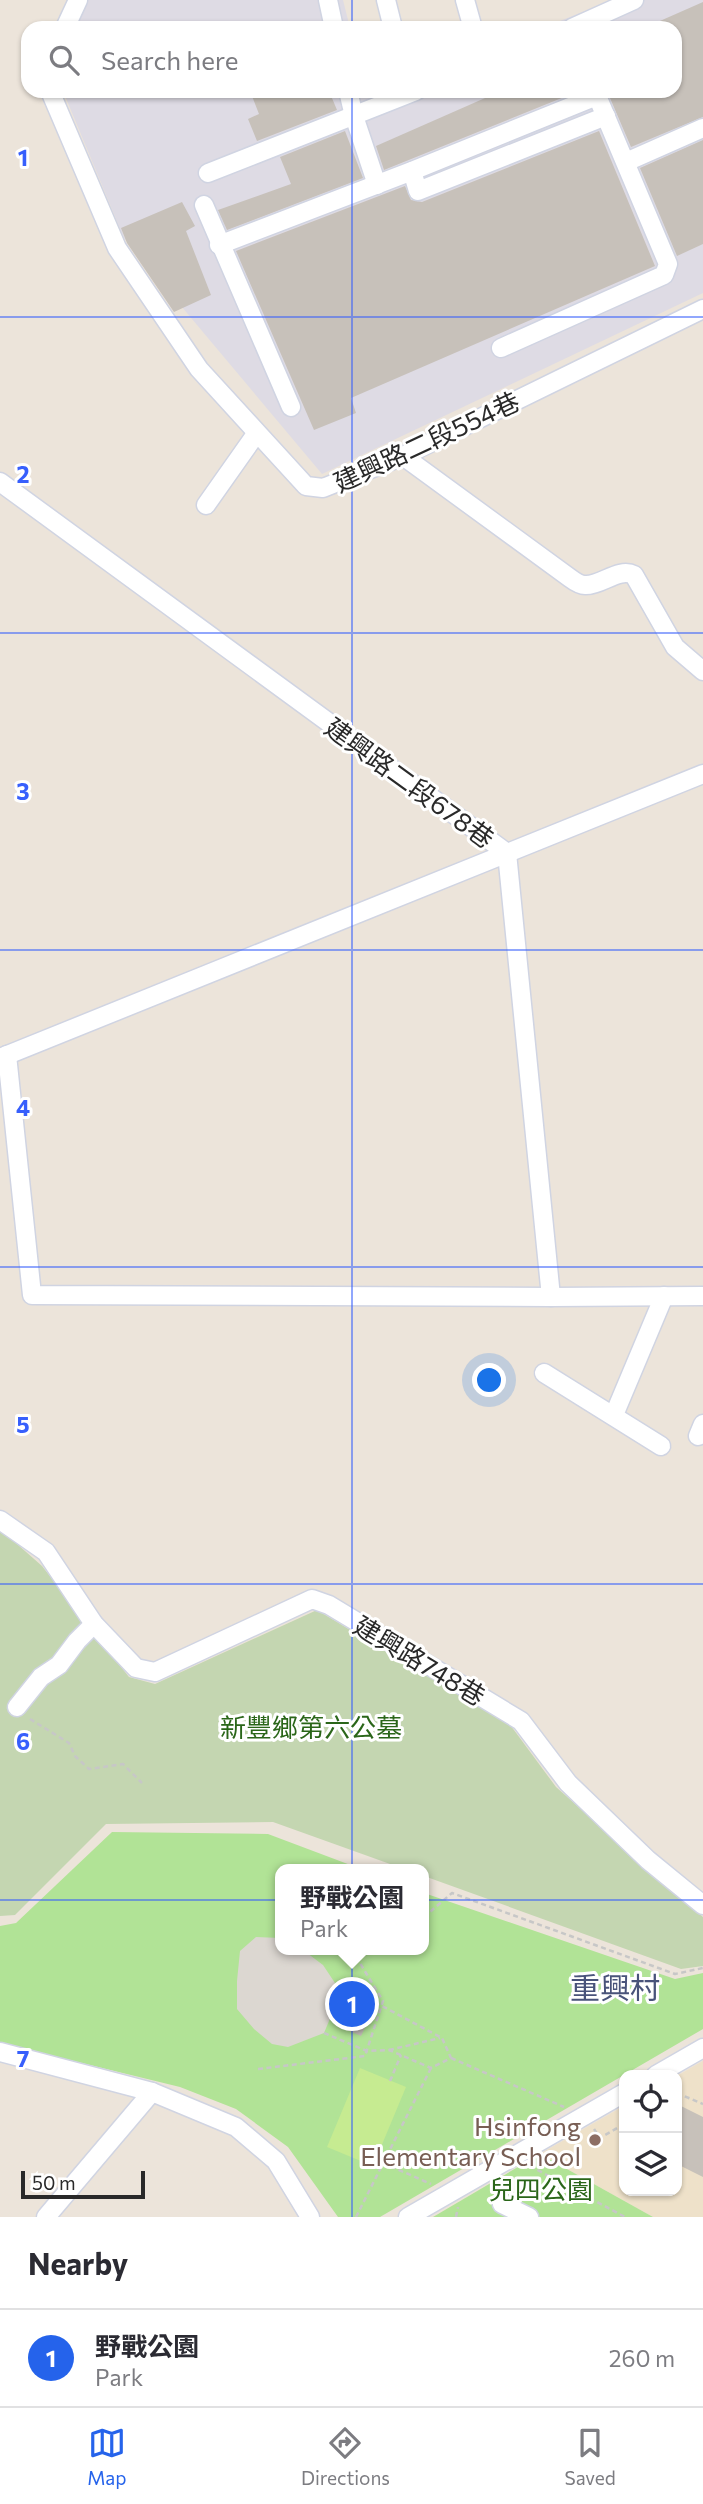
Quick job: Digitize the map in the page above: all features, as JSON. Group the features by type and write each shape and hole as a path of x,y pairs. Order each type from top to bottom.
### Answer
{"street":[{"path":"68,21 78,0"},
{"path":"328,0 332,21"},
{"path":"386,0 391,21"},
{"path":"465,0 471,21"},
{"path":"588,21 635,0"},
{"name":"建興路二段554巷","path":"53,98 117,248 189,355 256,434 306,486 323,488 403,456 703,309"},
{"path":"350,98 377,185"},
{"path":"208,173 399,98"},
{"path":"219,244 377,185 584,98"},
{"path":"501,348 664,275 668,264 598,98"},
{"path":"412,171 418,191 606,116"},
{"path":"626,162 703,128"},
{"path":"204,205 291,407"},
{"path":"206,505 256,434"},
{"path":"403,456 577,582 588,585 629,572 634,575 675,647 703,671"},
{"name":"建興路二段678巷","path":"0,482 507,853 551,1297"},
{"path":"703,774 4,1057 32,1295 703,1296"},
{"path":"614,1415 664,1296"},
{"path":"544,1373 661,1446"},
{"name":"建興路748巷","path":"0,1520 46,1552 94,1624 136,1668 155,1672 312,1599 329,1605 521,1721 568,1783 648,1860 703,1905"},
{"path":"18,1707 41,1677 59,1665 77,1640 94,1624"},
{"path":"665,2070 703,2048"},
{"path":"0,2052 152,2092 236,2127 276,2161 310,2217"},
{"path":"46,2217 152,2092"},
{"path":"408,2217 576,2113 619,2095"},
{"path":"502,2204 529,2217"}],"path":[{"path":"18,1707 28,1718 69,1743 75,1756 89,1769 122,1764 142,1783"},
{"path":"429,1913 452,1893 675,1974 703,1968"},
{"path":"258,2069 365,2056 383,2001 355,1956"},
{"path":"341,1992 382,2006 442,2038 451,2058 576,2113 600,2138 619,2127"},
{"path":"324,2033 367,2051 389,2050 442,2038"},
{"path":"389,2050 431,2068"},
{"path":"390,2081 401,2055"},
{"path":"356,2217 431,2068 451,2058"},
{"path":"682,2095 703,2104"},
{"path":"524,2162 625,2217"},
{"path":"383,2163 436,2187"}],"shaded area":[{"path":"87,0 343,0 348,21 78,21"},
{"path":"613,0 703,0 703,293 322,474 124,238 66,98 682,98 682,21 560,21"},
{"path":"256,1937 275,1938 275,1955 310,1955 323,1965 341,1992 324,2033 288,2047 272,2044 254,2029 237,2009 240,1951"},
{"name":"Hsinfong Elementary School","path":"703,2061 703,2217 653,2217 540,2154 619,2109 619,2196 682,2196 682,2073"}],"green space":[{"name":"新豐鄉第六公墓","path":"0,1529 42,1566 129,1677 155,1684 317,1610 511,1726 556,1787 703,1917 703,1966 681,1969 429,1878 429,1864 390,1864 273,1822 106,1824 15,1915 0,1916"},
{"path":"112,1832 268,1834 348,1864 275,1864 275,1955 429,1955 429,1895 675,1979 703,1973 703,2029 633,2070 619,2070 619,2078 380,2217 338,2217 288,2147 236,2109 180,2087 0,2043 0,1926 16,1923"},
{"path":"360,2068 406,2087 373,2166 327,2147"},
{"name":"兒四公園","path":"540,2154 653,2217 433,2217"}],"building":[{"path":"703,2 703,117 631,147 610,98 682,98 682,21 660,21"},
{"path":"253,98 332,98 337,110 257,141 248,119 259,114"},
{"path":"485,98 562,98 384,170 376,146"},
{"path":"345,131 363,178 227,230 218,210 291,184 280,157"},
{"path":"599,131 655,266 351,398 356,413 314,430 236,251 405,186 411,200 422,202"},
{"path":"703,140 703,244 677,256 640,168"},
{"path":"182,202 195,226 186,231 211,295 174,312 127,243 121,228"},
{"path":"354,2005 372,2013 361,2036 343,2028"},
{"path":"682,2106 703,2117 703,2177 682,2166"}],"place":[{"name":"野戰公園","path":"352,2004"},
{"name":"Hsinfong Elementary School","path":"595,2140"}],"district":[{"name":"重興村","path":"615,1986"}]}
